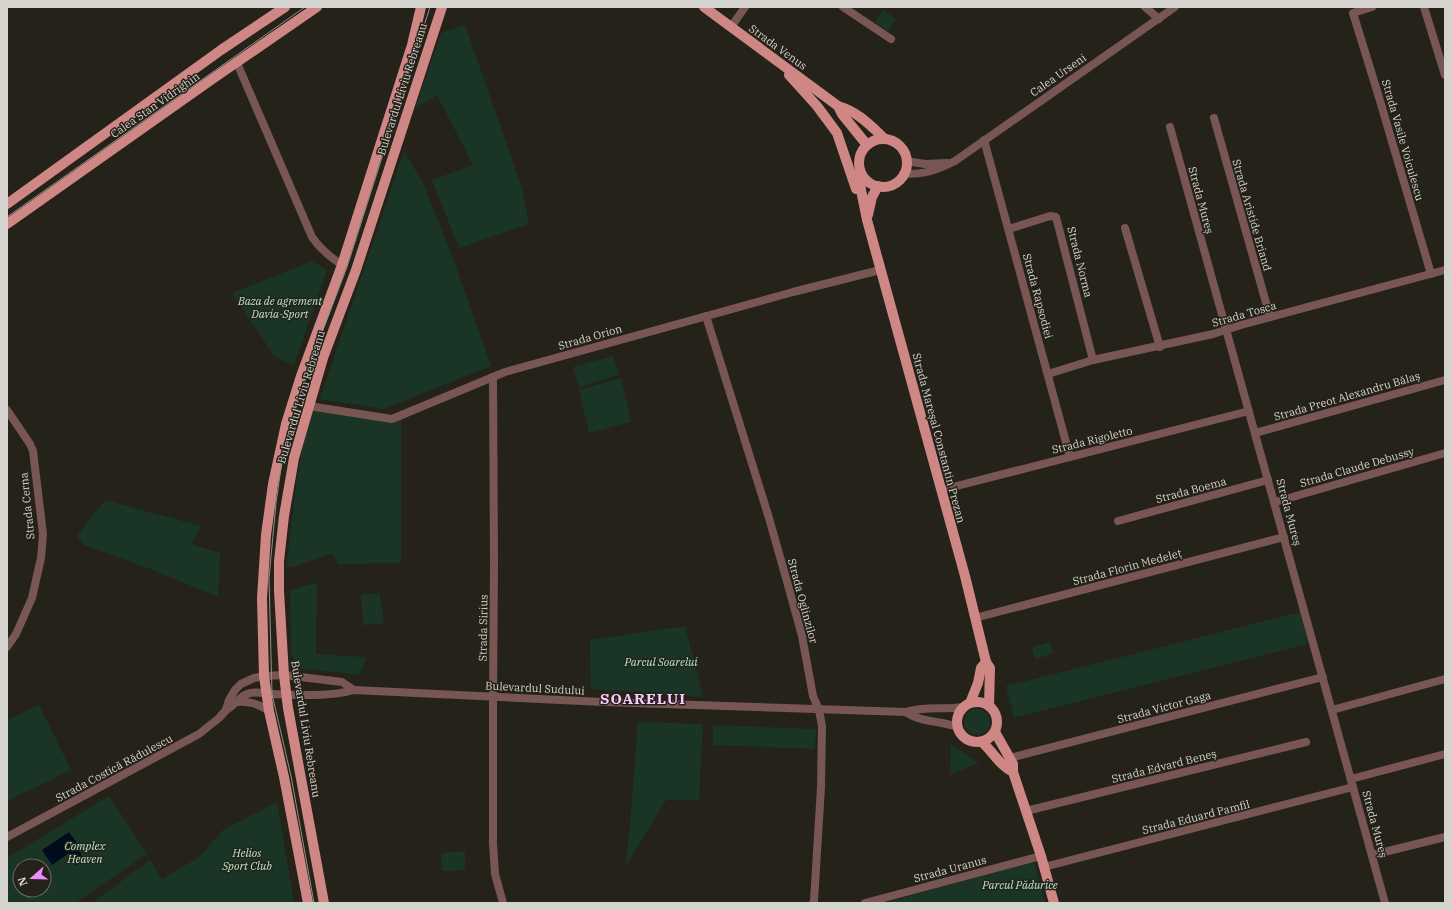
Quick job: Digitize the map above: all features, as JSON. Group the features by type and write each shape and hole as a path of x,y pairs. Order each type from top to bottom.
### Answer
{"main road":[{"name":"Calea Stan Vidrighin","path":"7,204 221,50 285,7"},
{"name":"Calea Stan Vidrighin","path":"7,224 192,93 317,7"},
{"name":"Bulevardul Liviu Rebreanu","path":"308,903 284,776 266,694 264,676 262,598 266,534 273,484 286,426 298,386 342,265 412,45 421,7"},
{"name":"Bulevardul Liviu Rebreanu","path":"324,903 286,695 278,591 279,561 284,516 294,458 323,358 356,270 442,7"},
{"name":"Strada Venus","path":"704,7 838,106 846,108 862,118 885,139"},
{"path":"778,63 817,106 837,133 866,218"},
{"name":"Strada Venus","path":"838,106 842,114 867,144"},
{"path":"878,139 885,139 898,144 904,152 906,161 903,174 895,183 887,186 878,186 867,180 860,170 860,156 862,150 867,144 878,139"},
{"name":"Strada Mareșal Constantin Prezan","path":"860,170 861,190 866,218 941,490 986,662 990,668 989,706"},
{"name":"Strada Mareșal Constantin Prezan","path":"866,218 870,202 878,186"},
{"path":"967,705 976,702 983,703 993,710 997,721 995,732 992,737 976,743 964,738 957,727 957,716 967,705 978,683 982,668 986,662"},
{"path":"995,732 1013,764 1012,772 1041,856 1054,903"},
{"path":"982,742 1005,768 1012,772"}],"street":[{"path":"731,27 745,7"},
{"path":"843,7 891,39"},
{"path":"1145,7 1159,19"},
{"name":"Calea Urseni","path":"903,174 925,174 955,161 1175,7"},
{"name":"Strada Vasile Voiculescu","path":"1372,7 1353,13 1431,274"},
{"path":"1424,7 1445,75"},
{"path":"237,63 312,237 327,255 342,265"},
{"name":"Strada Aristide Briand","path":"1214,118 1270,317"},
{"name":"Strada Mureș","path":"1170,127 1385,903"},
{"name":"Strada Rapsodiei","path":"984,140 1070,457"},
{"path":"906,161 925,164 955,161"},
{"name":"Strada Norma","path":"1008,229 1050,216 1056,217 1093,360"},
{"path":"1125,228 1160,347"},
{"name":"Strada Orion","path":"309,406 392,419 505,372 706,316 880,270"},
{"name":"Strada Tosca","path":"1048,374 1093,360 1160,347 1213,334 1270,317 1445,270"},
{"name":"Strada Oglinzilor","path":"706,316 767,512 802,636 813,696 819,710 822,726 821,788 814,902"},
{"name":"Strada Sirius","path":"493,376 493,843 495,874 503,903"},
{"name":"Strada Preot Alexandru Bălaș","path":"1256,433 1445,380"},
{"name":"Strada Cerna","path":"7,410 30,444 33,451 43,534 41,558 32,598 16,634 7,647"},
{"name":"Strada Rigoletto","path":"941,490 1249,411"},
{"name":"Strada Claude Debussy","path":"1274,502 1445,454"},
{"name":"Strada Boema","path":"1118,521 1268,480"},
{"name":"Strada Florin Medeleț","path":"975,618 1284,537"},
{"name":"Bulevardul Sudului","path":"264,676 284,675 342,682 354,690"},
{"name":"Strada Costică Rădulescu","path":"226,710 229,700 241,684 254,678 264,676"},
{"name":"Strada Victor Gaga","path":"1010,758 1323,677"},
{"path":"1332,710 1445,679"},
{"name":"Bulevardul Sudului","path":"266,694 342,694 354,690 492,697 906,712 914,710 952,709 967,705"},
{"name":"Strada Costică Rădulescu","path":"7,837 182,744 211,725 226,710 247,694 255,692 266,694"},
{"path":"237,702 259,704 269,711"},
{"name":"Bulevardul Sudului","path":"906,712 912,716 957,727"},
{"name":"Strada Edvard Beneș","path":"1026,811 1306,742"},
{"path":"1351,779 1445,754"},
{"name":"Strada Eduard Pamfil","path":"1044,867 1353,787"},
{"path":"1372,855 1445,837"},
{"name":"Strada Uranus","path":"865,903 1041,856"}],"green space":[{"path":"883,10 896,19 888,31 875,22"},
{"path":"465,25 522,188 529,224 459,248 432,180 473,165 437,95 415,109 441,33"},
{"path":"404,151 423,183 450,250 491,366 384,409 320,399"},
{"name":"Baza de agrement Davia-Sport","path":"312,261 327,270 294,365 275,357 232,293"},
{"path":"613,356 619,375 579,387 573,367"},
{"path":"621,378 631,422 589,433 579,390"},
{"path":"309,406 401,416 401,563 338,564 333,553 286,568 296,485"},
{"path":"105,500 201,526 191,544 220,553 218,597 153,570 84,545 77,536"},
{"path":"317,583 316,654 366,657 360,675 298,668 291,654 290,590"},
{"path":"380,593 384,624 363,625 361,595"},
{"path":"1301,612 1308,644 1014,718 1006,686"},
{"name":"Parcul Soarelui","path":"685,626 703,697 591,689 590,640"},
{"path":"1050,642 1053,654 1035,659 1032,647"},
{"path":"39,705 71,770 7,801 7,720"},
{"path":"977,709 986,713 990,722 986,731 977,735 968,731 964,722 968,713"},
{"path":"638,722 703,724 699,800 666,800 625,868 630,826"},
{"path":"713,725 816,729 815,749 713,745"},
{"path":"951,744 979,763 950,775"},
{"name":"Complex Heaven","path":"109,796 147,854 75,903 7,903 7,858"},
{"name":"Helios Sport Club","path":"277,802 294,903 98,903 96,900 150,860 162,879 199,857 223,830"},
{"path":"465,851 465,870 442,871 441,853"},
{"name":"Parcul Pădurice","path":"1034,862 1045,903 884,903"}],"water":[{"path":"69,832 79,846 75,849 81,853 81,861 76,865 70,861 68,854 52,865 52,858 47,858 42,850"}],"tram line":[{"path":"7,217 305,7"},
{"path":"314,903 291,776 272,694 269,578 276,503 282,461 295,410 313,356 347,267 430,7"}],"district":[{"name":"SOARELUI","path":"643,698"}]}
